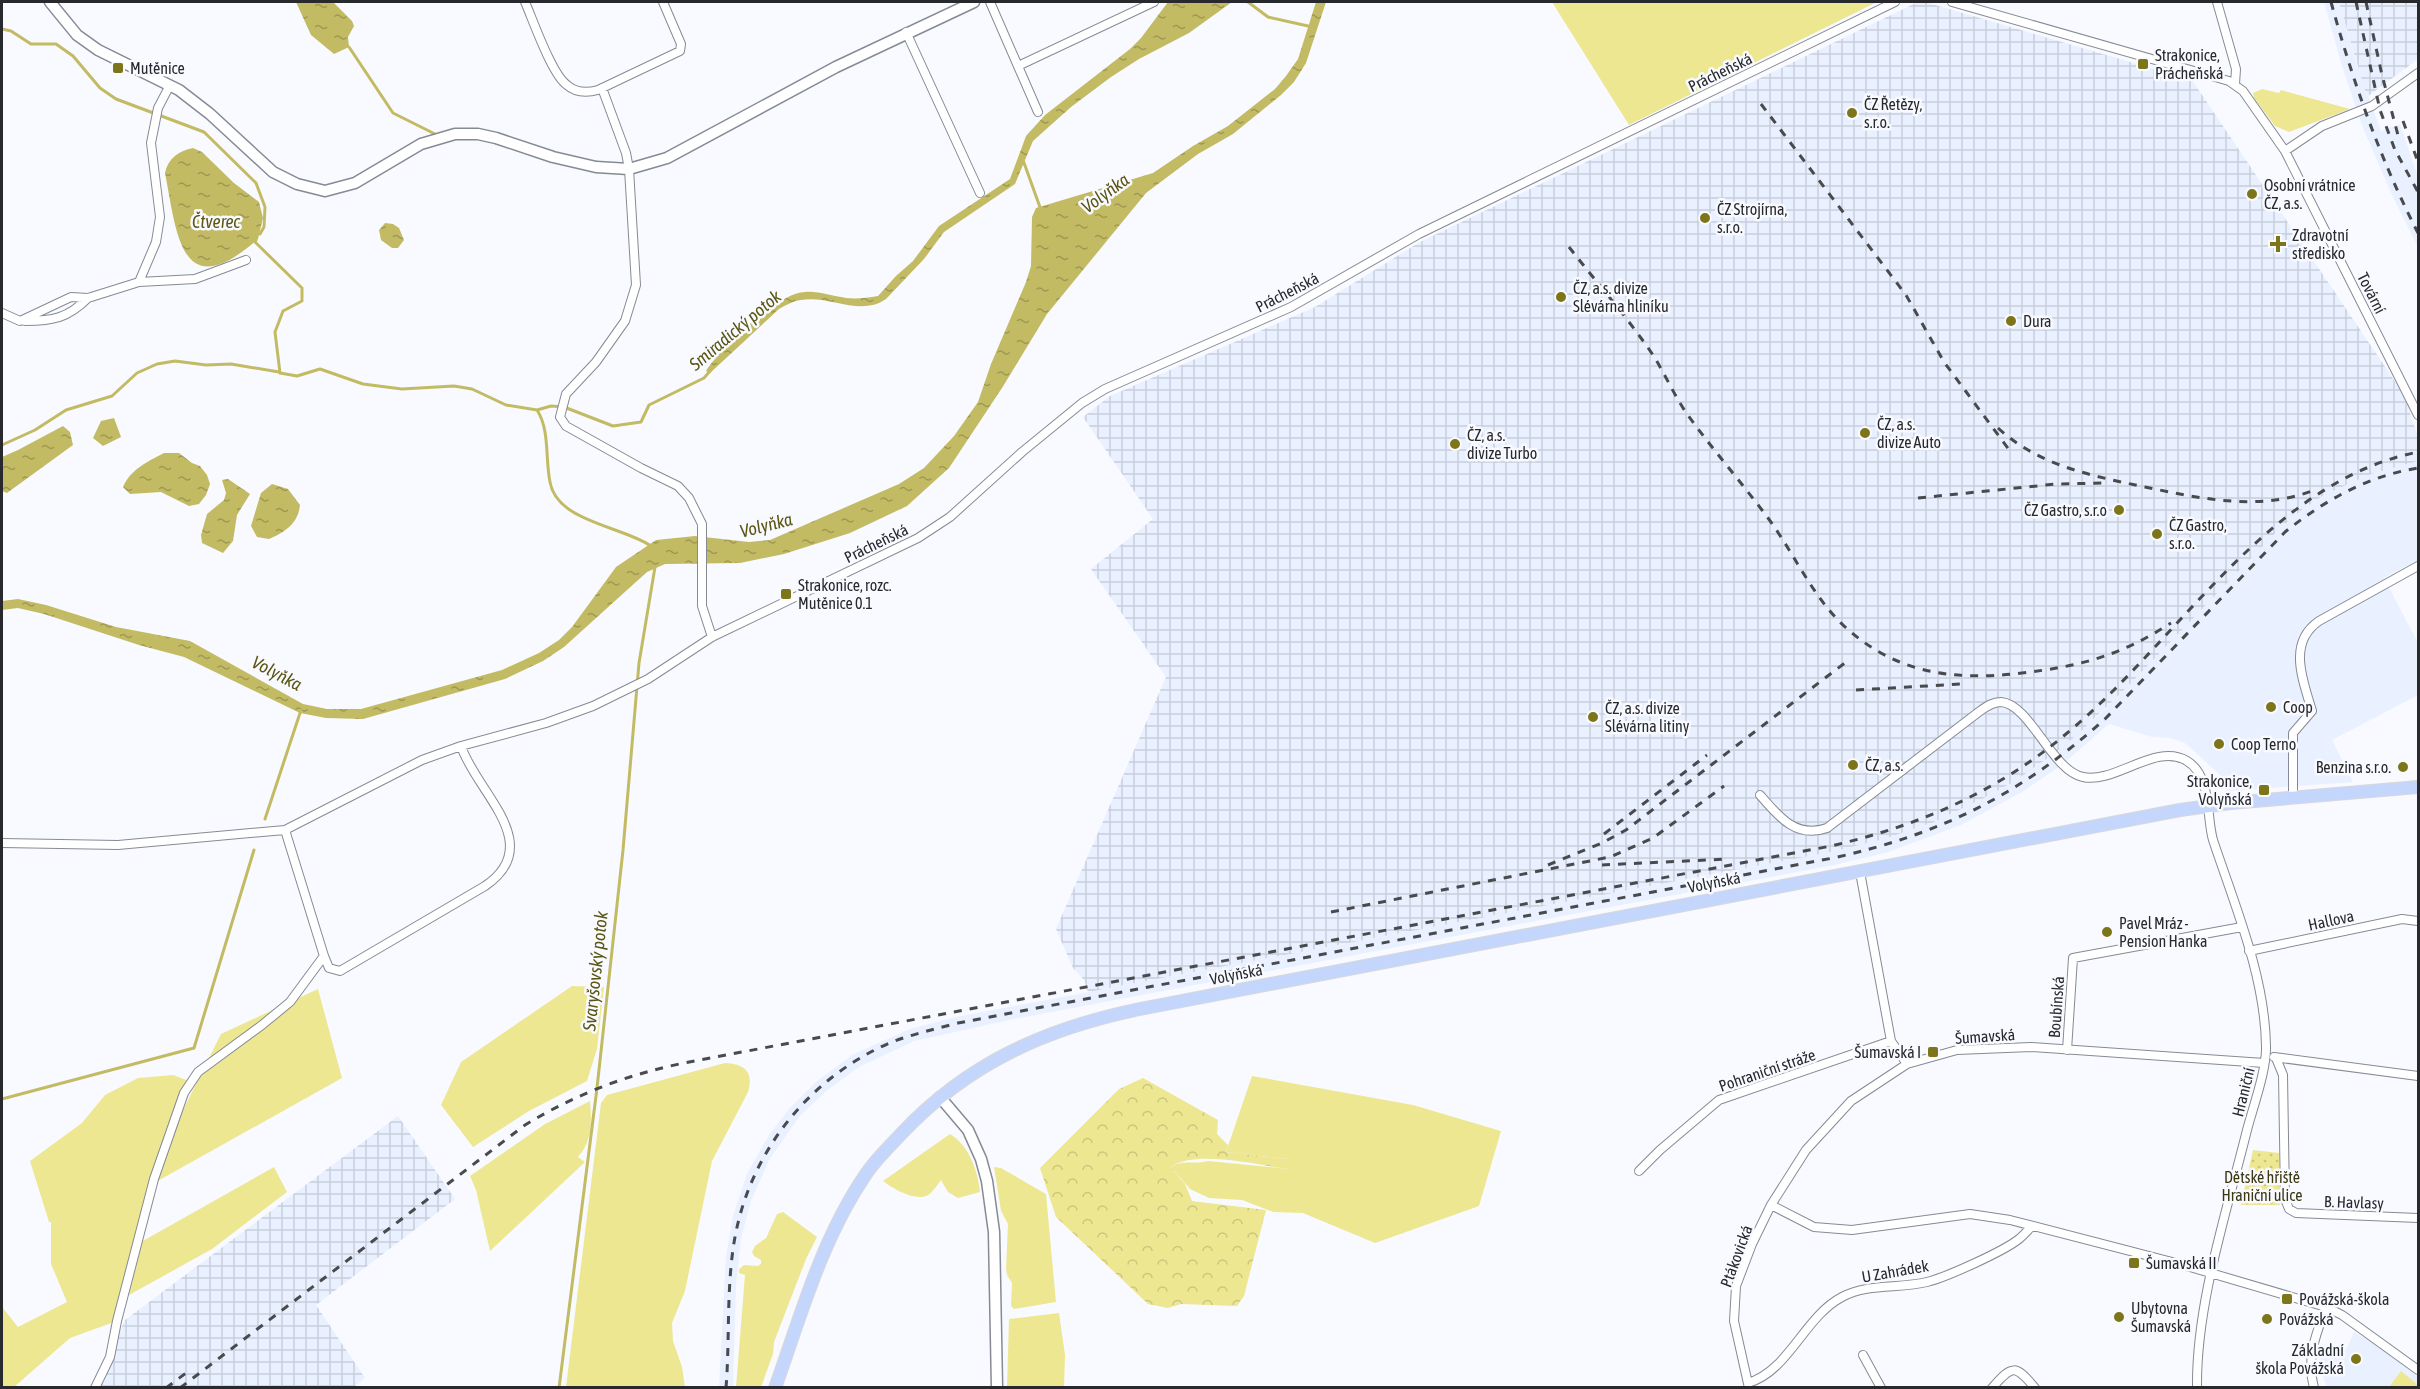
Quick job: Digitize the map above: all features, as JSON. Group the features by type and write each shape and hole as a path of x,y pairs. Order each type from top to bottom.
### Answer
{"main road":[{"name":"Volyňská","path":"775,1388 812,1285 846,1208 867,1173 915,1120 940,1097 970,1075 1021,1045 1090,1021 1124,1013 2208,806 2418,787"}],"street":[{"path":"50,2 77,35 98,50 170,85 195,101 273,172 297,184 325,191 355,183 421,144 442,136 461,133 496,138 553,157 596,167 628,169 667,158 836,67 906,32 974,2"},
{"path":"525,2 560,80 568,87 580,92 592,92 602,88 680,51 681,44 663,2"},
{"path":"990,2 1038,112"},
{"path":"1018,66 1155,2"},
{"name":"Prácheňská","path":"285,830 422,760 461,746 564,717 610,699 648,679 712,637 896,549 936,527 1036,440 1105,389 1291,307 1419,234 1895,2"},
{"path":"1952,2 2235,84 2236,69 2217,2"},
{"path":"906,32 980,193"},
{"path":"2285,152 2322,126 2372,106 2418,73"},
{"name":"Tovární","path":"2235,84 2243,91 2285,152 2418,414"},
{"path":"139,282 156,242 160,217 151,143 158,108 170,85"},
{"path":"602,88 626,153 636,285 625,321 615,337 566,394 560,417 567,426 678,486 689,498 696,509 702,529 703,612 712,637"},
{"path":"20,321 71,297 88,298 139,282 195,279 246,260"},
{"path":"2,314 20,321 52,321 76,310 88,298"},
{"path":"2293,797 2293,733 2312,711 2300,668 2299,651 2303,636 2319,621 2418,566"},
{"name":"Hraniční","path":"1760,795 1788,825 1796,829 1811,832 1827,828 1980,711 1992,703 2000,702 2017,710 2073,774 2085,778 2097,777 2159,757 2180,757 2198,771 2208,806 2210,831 2242,927 2260,995 2266,1046 2265,1060 2200,1330 2197,1388"},
{"path":"2,843 118,845 285,830 324,956 329,968 340,971 485,886 499,875 504,867 510,849 508,829 466,762 461,746"},
{"path":"1860,872 1892,1041 1907,1064"},
{"name":"Hallova","path":"2249,951 2402,919 2418,921"},
{"name":"Boubínská","path":"2067,1050 2073,957 2242,927"},
{"path":"95,1388 110,1358 117,1321 153,1179 184,1093 198,1072 290,1002 324,956"},
{"name":"Pohraniční stráže","path":"1639,1171 1719,1100 1892,1041"},
{"name":"Šumavská","path":"1771,1205 1806,1150 1851,1101 1907,1064 1958,1050 2031,1047 2265,1060 2276,1058 2418,1076"},
{"name":"Hraniční","path":"2276,1058 2283,1075 2285,1198 2289,1209"},
{"path":"940,1097 968,1130 981,1159 987,1181 994,1232 997,1388"},
{"path":"1771,1205 1814,1227 1843,1230 1970,1214 2032,1226 2326,1307 2342,1315 2418,1370"},
{"name":"Ptákovická","path":"1748,1385 1734,1321 1736,1286 1752,1244 1771,1205"},
{"name":"B. Havlasy","path":"2289,1209 2296,1213 2418,1218"},
{"name":"U Zahrádek","path":"1748,1385 1760,1379 1826,1308 1840,1298 1882,1286 1927,1282 1964,1267 2019,1239 2032,1226"},
{"path":"2314,1388 2310,1359 2313,1342 2326,1307"},
{"path":"1863,1355 1881,1388"},
{"path":"1992,1388 2006,1371 2016,1369 2022,1372 2035,1388"}],"shaded area":[{"name":"ČZ, a.s.","path":"1918,2 1925,2 2192,80 2404,395 2418,437 2418,461 2371,474 2324,495 2303,509 2281,527 2127,687 2079,733 2015,781 1934,822 1884,839 1831,852 1088,992 1084,980 1073,968 1056,929 1166,677 1091,569 1153,519 1083,417 1110,396 1315,307 1420,242"},
{"path":"2324,2 2339,2 2356,62 2381,131 2400,124 2418,177 2418,247 2363,128"},
{"path":"2339,2 2418,2 2418,59 2367,97"},
{"path":"2418,461 2418,560 2384,578 2418,643 2418,695 2332,740 2353,782 2228,791 2218,773 2185,743 2170,738 2152,737 2109,724 2063,764 2022,792 1961,825 1888,852 1834,865 1014,1019 914,1041 859,1067 826,1091 799,1117 769,1160 751,1201 741,1238 736,1285 733,1387 719,1388 726,1256 733,1216 747,1174 769,1135 789,1109 817,1081 852,1055 910,1029 956,1017 1831,852 1884,839 1934,822 2015,781 2055,753 2100,714 2281,527 2303,509 2324,495 2371,474"},
{"path":"398,1116 455,1199 316,1305 365,1378 353,1388 94,1388 125,1320"},
{"name":"Základní škola Povážská","path":"2354,1332 2370,1341 2418,1377 2418,1387 2327,1387 2318,1364 2322,1344 2336,1352 2347,1348"}],"green space":[{"path":"1552,2 1877,2 1629,125"},
{"path":"2262,89 2279,93 2281,90 2350,109 2289,132 2275,126 2254,98 2253,93"},
{"path":"572,986 604,987 597,1049 587,1081 529,1111 473,1147 441,1105 461,1062"},
{"path":"318,989 342,1078 154,1183 172,1132 221,1034"},
{"path":"725,1063 743,1067 749,1074 750,1085 712,1161 685,1291 672,1323 673,1341 682,1367 685,1387 566,1387 601,1103 607,1095"},
{"path":"173,1075 189,1081 161,1152 117,1321 70,1338 14,1387 2,1387 2,1307 18,1327 67,1302 51,1264 51,1222 49,1222 30,1161 82,1123 105,1095 138,1078"},
{"path":"1252,1076 1413,1105 1501,1131 1479,1206 1375,1243 1303,1213 1273,1212 1242,1200 1209,1198 1190,1189 1171,1167 1180,1163 1208,1161 1290,1169 1288,1159 1226,1152"},
{"path":"1143,1078 1218,1120 1217,1134 1228,1145 1226,1152 1288,1159 1293,1165 1290,1169 1229,1160 1196,1159 1171,1167 1185,1184 1192,1201 1266,1210 1244,1296 1237,1306 1181,1304 1168,1308 1148,1304 1056,1217 1040,1168 1119,1089"},
{"path":"590,1101 590,1131 586,1145 578,1157 585,1162 490,1251 476,1190 470,1176 545,1124"},
{"path":"950,1134 957,1139 971,1159 980,1192 958,1198 948,1192 941,1180 930,1194 917,1197 898,1191 883,1181"},
{"name":"Dětské hřiště Hraniční ulice","path":"2253,1150 2279,1153 2280,1205 2241,1205"},
{"path":"274,1167 287,1192 212,1249 129,1295 141,1242"},
{"path":"994,1167 1001,1168 1046,1194 1056,1302 1014,1309 1011,1306 1012,1283 1006,1269 1008,1224 1001,1211"},
{"path":"783,1212 817,1237 806,1259 774,1342 773,1354 761,1387 736,1387 745,1275 739,1273 739,1269 744,1265 758,1266 761,1264 761,1260 752,1252 755,1246 766,1238 777,1214"},
{"path":"1059,1313 1065,1355 1064,1387 1007,1387 1009,1319"},
{"path":"2401,1371 2418,1385 2418,1387 2389,1387"}],"water":[{"path":"296,2 333,2 354,26 348,37 349,47 334,54 311,35"},
{"path":"1168,2 1232,2 1189,33 1139,59 1111,77 1071,107 1033,141 1015,184 944,232 924,259 886,299 866,306 812,299 792,302 779,309 710,373 706,371 724,349 751,323 765,311 793,295 810,292 850,298 878,296 913,261 939,226 1010,179 1026,136 1045,115 1130,49"},
{"name":"Volyňka","path":"1316,2 1326,2 1306,63 1294,82 1233,134 1198,154 1146,193 1047,314 949,468 907,506 850,533 784,554 740,563 665,564 647,572 564,647 543,661 505,679 363,719 326,718 300,713 184,657 44,614 18,608 2,610 2,601 18,599 46,605 116,627 190,641 303,704 327,709 361,709 502,670 539,653 559,640 572,627 616,567 656,540 695,536 749,542 770,540 899,484 924,468 954,436 978,402 1031,266 1032,217 1036,208 1153,173 1228,126 1275,89 1286,76 1298,59"},
{"name":"Čtverec","path":"193,148 202,152 234,183 259,202 263,218 258,239 232,258 213,266 198,264 187,255 179,239 165,173 175,156"},
{"path":"385,223 399,228 404,240 398,248 392,248 381,240 379,230"},
{"path":"114,418 121,437 103,446 93,438 101,421"},
{"path":"63,426 70,432 73,445 7,493 2,491 2,457"},
{"path":"164,453 179,453 200,466 207,475 210,484 199,504 189,506 161,492 130,494 123,487 130,475"},
{"path":"228,479 250,494 237,515 233,541 223,553 202,543 201,535 207,514 224,500 226,493 222,480"},
{"path":"272,484 288,489 300,505 299,512 290,527 280,533 269,539 257,537 251,526 261,493"}],"waterway":[{"path":"1248,2 1268,17 1308,26"},
{"name":"Smiradický potok","path":"2,29 11,31 31,44 56,44 73,56 100,88 116,99 204,132 256,183 265,207 264,227 260,234"},
{"path":"349,47 393,113 435,134"},
{"path":"1023,160 1041,210"},
{"name":"Smiradický potok","path":"256,240 255,242 302,288 302,301 283,311 275,332 280,373 297,376 320,369 363,384 402,389 454,386 472,389 506,405 537,410 551,406 564,407 613,426 641,422 649,405 704,378 710,371"},
{"path":"2,445 35,430 66,410 112,396 137,373 157,364 175,361 206,365 231,364 279,372"},
{"path":"537,410 546,435 550,482 555,495 577,515 639,539 651,546"},
{"name":"Svaryšovský potok","path":"559,1388 597,1088 623,850 639,663 655,567"},
{"path":"265,819 301,710"},
{"path":"2,1099 194,1048 254,850"}],"railway":[{"path":"2331,2 2368,120 2391,177 2418,233"},
{"path":"2356,2 2380,110 2395,150 2418,192"},
{"path":"2366,2 2399,139"},
{"path":"1761,104 1906,295 1944,362 2010,451"},
{"path":"2403,121 2418,162"},
{"path":"1569,247 1643,341 1687,414 1768,518 1822,601 1844,626 1884,655 1905,664 1950,674 1973,676 2022,673 2063,667 2100,658 2134,644 2171,623"},
{"path":"1998,428 2031,452 2067,468 2167,491 2210,499 2253,502 2296,496 2317,489"},
{"path":"180,1388 525,1125 582,1095 642,1073 684,1063 1831,846 1925,817 1984,790 2040,755 2066,734 2107,697 2228,570 2270,530 2315,496 2364,469 2418,452"},
{"path":"726,1388 732,1256 743,1205 755,1175 770,1146 789,1120 811,1096 836,1075 863,1057 900,1039 958,1023 1833,858 1910,837 1978,808 2011,790 2074,746 2105,719 2285,532 2300,520 2364,483 2418,468"},
{"path":"1918,498 2056,484 2104,483"},
{"path":"1548,865 1602,843 1626,830 1850,659"},
{"path":"1856,690 1961,684"},
{"path":"1604,834 1707,755"},
{"path":"1331,912 1610,857 1653,838 1724,786"},
{"path":"1602,865 1728,859"},
{"path":"166,1388 186,1373"}],"place":[{"name":"Strakonice, Prácheňská","path":"2143,64"},
{"name":"Mutěnice","path":"118,68"},
{"name":"ČZ Řetězy, s.r.o.","path":"1852,113"},
{"name":"Osobní vrátnice ČZ, a.s.","path":"2252,194"},
{"name":"ČZ Strojírna, s.r.o.","path":"1705,218"},
{"name":"Zdravotní středisko","path":"2278,244"},
{"name":"ČZ, a.s. divize Slévárna hliníku","path":"1561,297"},
{"name":"Dura","path":"2011,321"},
{"name":"ČZ, a.s. divize Auto","path":"1865,433"},
{"name":"ČZ, a.s. divize Turbo","path":"1455,444"},
{"name":"ČZ Gastro, s.r.o","path":"2119,510"},
{"name":"ČZ Gastro, s.r.o.","path":"2157,534"},
{"name":"Strakonice, rozc. Mutěnice 0.1","path":"786,594"},
{"name":"Coop","path":"2271,707"},
{"name":"ČZ, a.s. divize Slévárna litiny","path":"1593,717"},
{"name":"Coop Terno","path":"2219,744"},
{"name":"ČZ, a.s.","path":"1853,765"},
{"name":"Benzina s.r.o.","path":"2403,767"},
{"name":"Strakonice, Volyňská","path":"2264,790"},
{"name":"Pavel Mráz - Pension Hanka","path":"2107,932"},
{"name":"Šumavská I","path":"1933,1052"},
{"name":"Šumavská II","path":"2134,1263"},
{"name":"Povážská-škola","path":"2287,1299"},
{"name":"Ubytovna Šumavská","path":"2119,1317"},
{"name":"Povážská","path":"2267,1319"},
{"name":"Základní škola Povážská","path":"2356,1359"}]}
